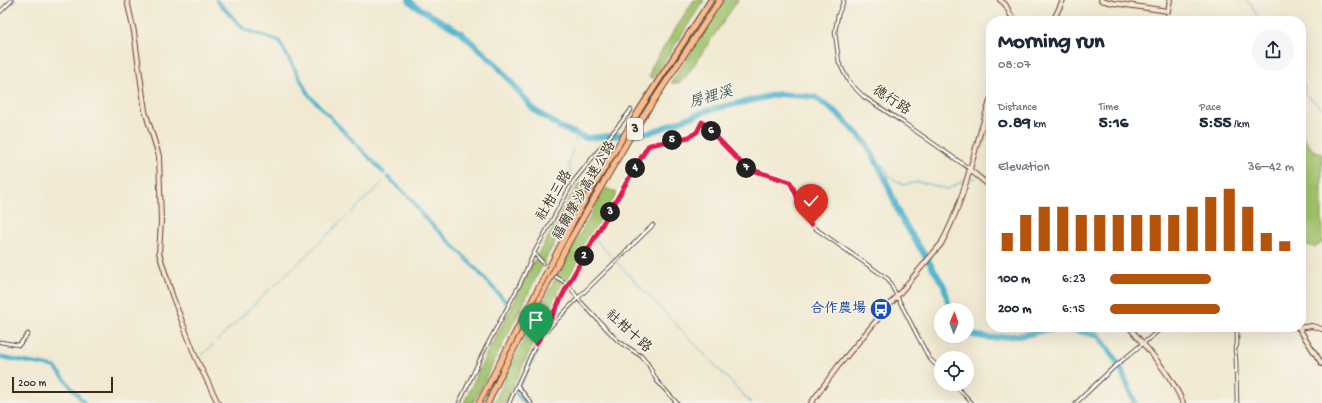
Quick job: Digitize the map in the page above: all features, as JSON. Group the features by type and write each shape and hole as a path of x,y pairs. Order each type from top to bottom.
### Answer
{"highway":[{"name":"福爾摩沙高速公路","path":"479,403 564,238 596,181 664,71 711,0"},
{"name":"福爾摩沙高速公路","path":"488,403 504,368 570,240 633,132 720,0"}],"street":[{"path":"0,12 12,0"},
{"path":"127,0 134,32 145,111 159,156 161,221 159,253 172,295 196,358 218,403"},
{"name":"德行路","path":"844,0 838,15 835,32 839,63 849,82 864,97 904,123 986,183"},
{"path":"1000,0 1005,4 1011,16"},
{"path":"1055,16 1063,0"},
{"path":"1101,0 1168,11"},
{"path":"1168,16 1170,0"},
{"name":"社柑三路","path":"459,403 485,349 567,191 631,110"},
{"path":"811,403 840,364 942,244 951,225 970,170 986,112"},
{"path":"543,334 568,284 648,146 689,137 697,132 702,122 746,168 790,182 813,227 888,279 929,358 934,363"},
{"path":"509,403 536,344 543,334 653,225"},
{"path":"534,253 543,263"},
{"path":"556,277 568,284"},
{"name":"社柑十路","path":"568,284 578,298 618,341 641,356 648,364 657,381 677,403"},
{"path":"1306,326 1312,326 1322,329"},
{"path":"1133,332 1177,388 1183,403"},
{"path":"1076,403 1111,369 1157,332"},
{"path":"1236,332 1237,345 1235,349 1237,377 1236,403"},
{"path":"1301,332 1322,364"},
{"path":"0,342 19,345 28,334"},
{"path":"517,385 530,403"},
{"path":"961,391 972,403"}],"green space":[{"path":"694,0 704,0 653,79 649,76 652,66"},
{"path":"725,0 738,0 685,78 679,83 671,83"},
{"path":"1306,141 1313,150 1322,154 1322,243 1315,247 1306,245"},
{"path":"580,182 586,188 547,256 473,403 464,403 488,351 512,307 535,259 556,224 561,211"},
{"path":"606,188 617,193 542,325 505,403 494,403 547,294"}],"waterway":[{"path":"7,9 16,0"},
{"path":"216,0 243,28"},
{"name":"房裡溪","path":"409,0 414,5 460,32 497,65 534,110 560,127 586,138 649,133 709,110 779,94 815,97 838,114 866,143 884,176 900,216 944,286 948,303"},
{"path":"1246,0 1251,5 1257,16"},
{"path":"246,30 279,41 309,95 384,173"},
{"path":"1306,95 1322,108"},
{"name":"房裡溪","path":"575,142 577,134"},
{"path":"571,177 569,163 573,148"},
{"path":"873,157 886,168 889,176 904,185 919,182 948,189 964,180"},
{"path":"388,177 412,200 422,215 466,258 506,302"},
{"path":"970,179 976,178"},
{"path":"351,213 383,182"},
{"path":"274,286 346,217"},
{"path":"596,239 751,403"},
{"path":"217,341 270,289"},
{"name":"房裡溪","path":"974,335 991,338 1025,335 1037,332"},
{"name":"房裡溪","path":"1083,332 1099,336 1119,365 1135,403"},
{"path":"520,383 540,345 534,339"},
{"path":"202,355 213,345"},
{"path":"0,357 55,367 84,403"},
{"path":"515,392 525,403"}],"place":[{"name":"合作農場","path":"881,309"}],"route":[{"path":"536,344 543,334 568,284 622,188 648,146 689,137 697,132 702,122 746,168 790,182 811,225"}]}
